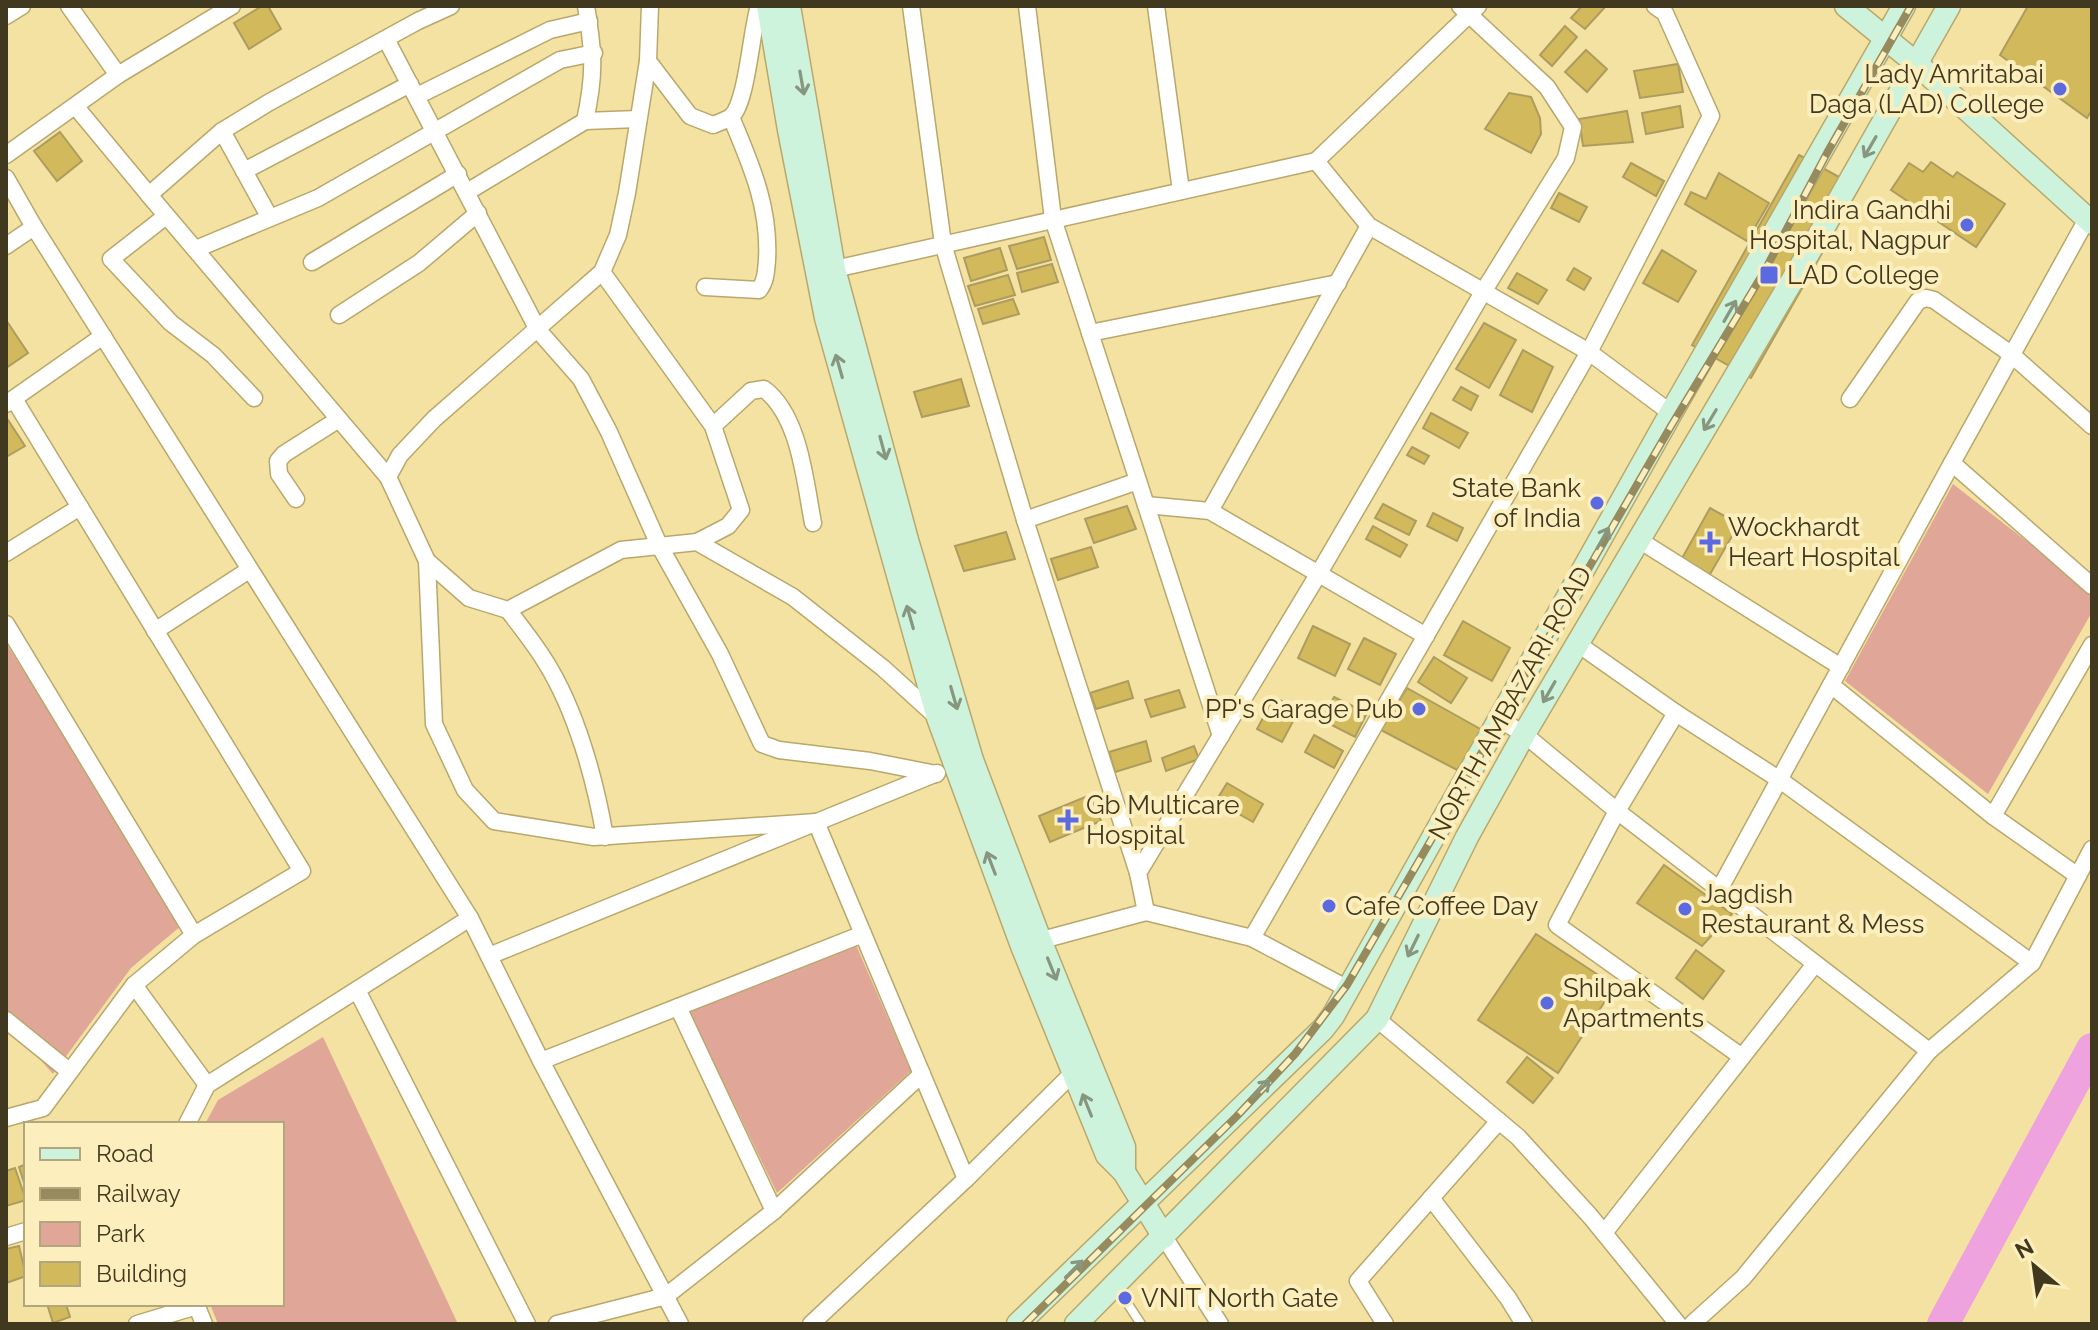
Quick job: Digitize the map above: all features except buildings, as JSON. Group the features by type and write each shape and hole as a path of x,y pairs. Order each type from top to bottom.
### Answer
{"main road":[{"path":"768,6 825,271 907,540 954,767"},
{"path":"789,6 825,271 830,334 938,718 954,767 1124,1147 1124,1172"},
{"path":"1846,6 1917,64 2090,221"},
{"name":"NORTH AMBAZARI ROAD","path":"1018,1324 1323,1029 1350,990 1671,413 1904,6"},
{"name":"NORTH AMBAZARI ROAD","path":"1076,1324 1120,1291 1164,1237 1377,1019 1467,837 1949,6"},
{"path":"1031,943 1074,1072 1107,1155 1124,1172 1164,1237"}],"street":[{"path":"6,16 22,6"},
{"path":"69,6 118,75"},
{"path":"6,155 118,75 232,6"},
{"path":"149,195 222,131 268,103 451,6"},
{"path":"388,477 400,455 434,419 602,272 618,235 627,193 648,61 650,6"},
{"path":"648,61 690,116 713,125 731,117 742,101 752,27 759,6"},
{"path":"911,6 943,244 1025,520 1138,873 1146,912"},
{"path":"1027,6 1053,219 1221,736"},
{"path":"1156,6 1181,191"},
{"path":"1252,938 1589,352 1711,116 1665,13 1655,6"},
{"path":"825,271 1316,161 1469,9 1547,87 1573,127 1566,158 1138,873"},
{"path":"244,171 413,90 587,13 594,53 585,121"},
{"path":"386,39 538,330 581,379 609,432 659,545 720,654 762,744 779,750 870,761 954,767"},
{"path":"196,249 318,198 546,67 568,58 594,53"},
{"path":"76,107 388,477 427,561 434,724 465,790 494,821 594,837 816,822"},
{"path":"705,287 754,291 763,285 766,271 768,231 764,208 731,117"},
{"path":"467,192 585,121 638,119"},
{"path":"222,131 270,218"},
{"path":"1316,161 1369,226 1589,352 1671,413"},
{"path":"312,262 458,174"},
{"path":"6,178 470,918 541,1061 680,1324"},
{"path":"339,315 419,263 478,213"},
{"path":"166,216 111,259 171,323 213,355 254,398"},
{"path":"1719,890 2011,354 2090,221"},
{"path":"1210,511 1369,226"},
{"path":"6,246 34,227"},
{"path":"508,610 621,550 697,542 728,526 741,510 713,426 602,272"},
{"path":"1090,333 1338,283"},
{"path":"1850,399 1918,301 1926,298 1934,300 2011,354 2092,426"},
{"path":"6,1118 43,1108 134,985 194,935 302,871 80,507 10,402 103,336"},
{"path":"713,426 751,391 764,389 772,395 796,438 813,523"},
{"path":"296,499 279,474 278,461 339,419"},
{"path":"1952,463 2092,586"},
{"path":"1025,520 1138,481"},
{"path":"1146,505 1210,511 1426,636"},
{"path":"6,553 80,507"},
{"path":"1639,540 1841,667"},
{"path":"697,542 793,597 883,668 938,718"},
{"path":"427,561 469,598 508,610 546,661 566,702 598,793 605,837"},
{"path":"155,631 249,570"},
{"path":"6,624 194,935"},
{"path":"1578,644 1676,713 1780,780 2032,963"},
{"path":"1993,816 2092,645"},
{"path":"1831,685 1993,816 2078,876"},
{"path":"1676,713 1617,811 1557,925 1742,1057"},
{"path":"1501,720 1525,735 1617,811 1929,1051"},
{"path":"489,956 954,767"},
{"path":"816,822 966,1179"},
{"path":"1692,1324 1743,1278 1929,1051 2032,963 2092,849"},
{"path":"1031,943 1146,912 1252,938 1350,990"},
{"path":"188,1122 207,1085 470,918"},
{"path":"541,1061 863,934"},
{"path":"1604,1233 1815,964"},
{"path":"134,985 207,1085"},
{"path":"357,990 527,1324"},
{"path":"678,1007 774,1211"},
{"path":"1377,1019 1518,1137 1604,1233 1678,1324"},
{"path":"6,1020 69,1071"},
{"path":"811,1324 966,1179 1074,1072"},
{"path":"557,1324 666,1296 774,1211 922,1074"},
{"path":"1385,1324 1358,1281 1499,1121"},
{"path":"1431,1198 1508,1298 1524,1324"},
{"path":"1164,1237 1220,1324"},
{"path":"137,1324 193,1306"}],"lane":[{"path":"1120,1291 1141,1324"}],"green space":[{"path":"1953,484 2092,592 2092,612 1988,794 1845,681"},
{"path":"6,643 182,925 131,968 53,1074 6,1021"},
{"path":"856,945 911,1071 777,1193 688,1009"},
{"path":"323,1037 458,1324 218,1324 211,1306 284,1306 284,1122 206,1122 218,1100"}],"waterway":[{"path":"1943,1324 2092,1049"}],"railway":[{"path":"1025,1324 1237,1116 1295,1054 1347,985 1671,426 1764,272 1827,153 1911,6"}],"place":[{"name":"Lady Amritabai Daga (LAD) College","path":"2060,89"},
{"name":"Indira Gandhi Hospital, Nagpur","path":"1967,225"},
{"name":"LAD College","path":"1769,275"},
{"name":"State Bank of India","path":"1597,503"},
{"name":"Wockhardt Heart Hospital","path":"1710,542"},
{"name":"PP's Garage Pub","path":"1419,709"},
{"name":"Gb Multicare Hospital","path":"1068,820"},
{"name":"Cafe Coffee Day","path":"1329,906"},
{"name":"Jagdish Restaurant & Mess","path":"1685,909"},
{"name":"Shilpak Apartments","path":"1547,1003"},
{"name":"VNIT North Gate","path":"1125,1298"}]}
